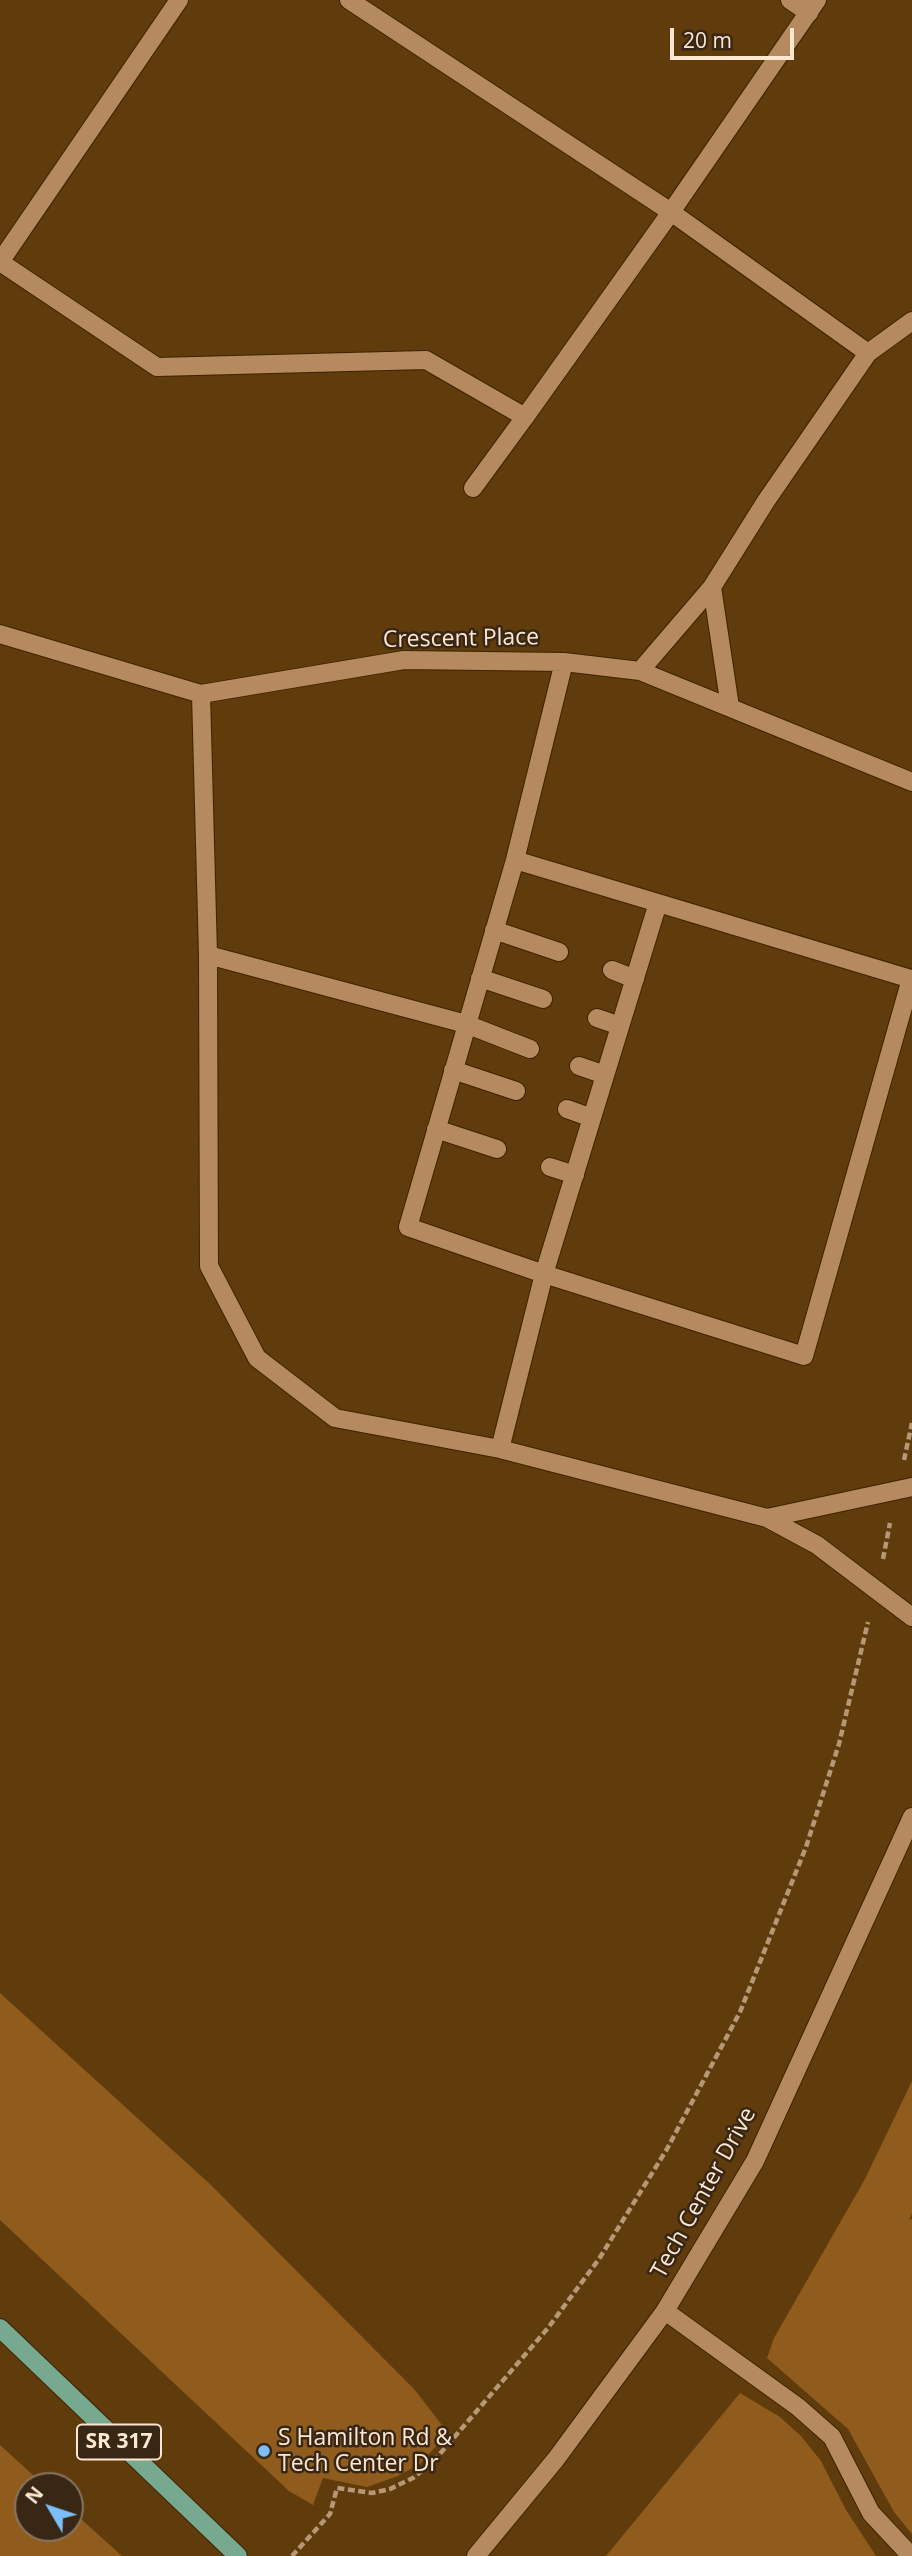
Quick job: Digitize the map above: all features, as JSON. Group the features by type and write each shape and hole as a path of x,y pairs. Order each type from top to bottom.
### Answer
{"main road":[{"name":"SR 317","path":"0,2328 239,2556"}],"street":[{"path":"179,0 0,262 157,367 426,360 525,417"},
{"path":"349,0 671,212 868,353"},
{"path":"473,488 671,212 813,6 790,0"},
{"path":"640,671 712,587 766,501 868,353 912,321"},
{"path":"712,587 730,707"},
{"name":"Crescent Place","path":"0,634 201,694 404,660 564,662 640,671 912,782"},
{"path":"515,860 911,979 804,1356 544,1274 408,1227 515,860 564,662"},
{"path":"201,694 208,955 209,1266 257,1358 335,1418 500,1450 767,1518 817,1545 912,1618"},
{"path":"500,1450 544,1274 658,903"},
{"path":"494,930 559,952"},
{"path":"208,955 466,1024 530,1049"},
{"path":"612,970 635,979"},
{"path":"480,978 543,999"},
{"path":"597,1018 620,1026"},
{"path":"579,1066 605,1075"},
{"path":"453,1070 516,1091"},
{"path":"567,1110 592,1118"},
{"path":"436,1129 497,1149"},
{"path":"550,1167 575,1175"},
{"path":"767,1518 905,1488"},
{"name":"Tech Center Drive","path":"476,2556 556,2459 665,2311 755,2161 912,1817"},
{"path":"665,2311 798,2407 832,2437 872,2513 911,2556"}],"path":[{"path":"292,2556 330,2514 337,2488 372,2493 390,2489 413,2479 433,2462 563,2308 599,2259 667,2149 740,2012 806,1847 839,1744 876,1588 905,1488 912,1423"}],"shaded area":[{"path":"0,1993 211,2185 415,2390 448,2433 420,2464 398,2476 367,2487 323,2478 313,2505 289,2491 0,2220"},
{"path":"912,2081 912,2214 909,2220 912,2219 912,2534 894,2512 848,2429 767,2358 774,2338 865,2179"},
{"path":"740,2393 780,2417 801,2436 821,2461 846,2510 876,2556 606,2556"},
{"path":"0,2445 30,2472 14,2472 14,2542 84,2542 84,2522 122,2556 0,2556"}],"place":[{"name":"S Hamilton Rd & Tech Center Dr","path":"264,2451"}]}
